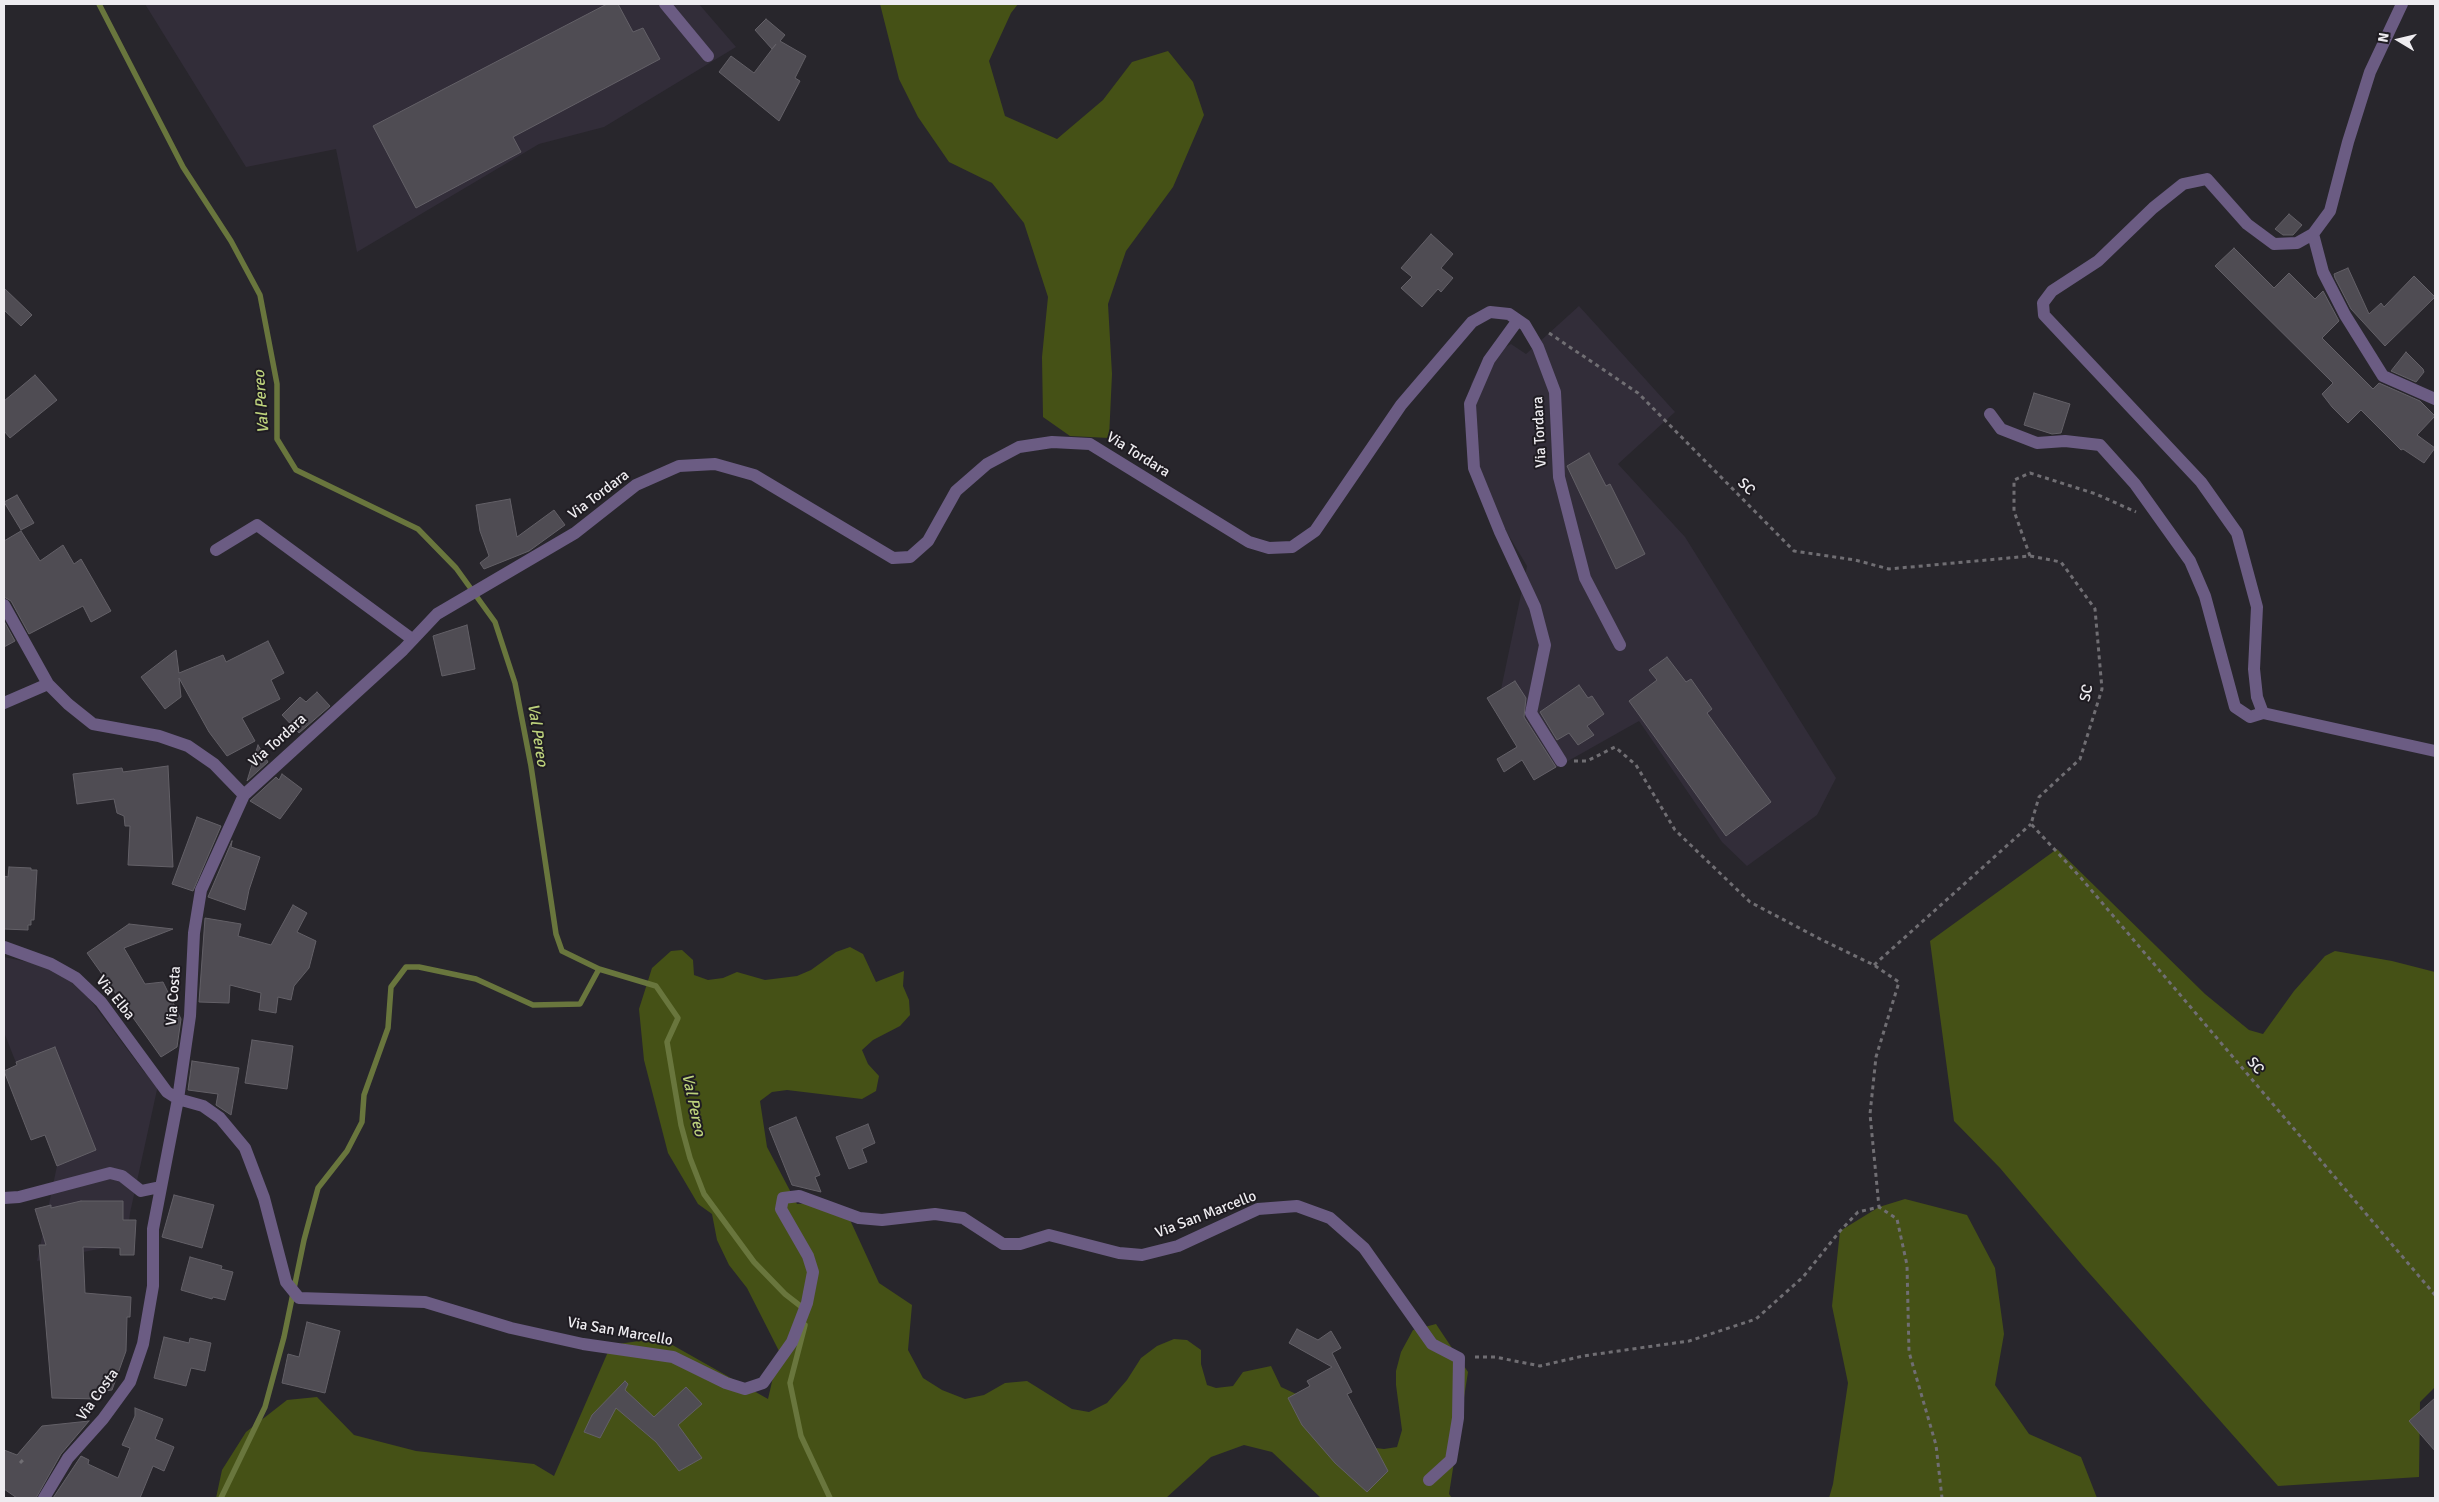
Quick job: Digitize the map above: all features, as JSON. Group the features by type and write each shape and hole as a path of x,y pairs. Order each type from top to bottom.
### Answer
{"street":[{"path":"665,4 708,56"},
{"path":"2263,714 2257,697 2254,669 2257,607 2237,533 2201,482 2044,315 2043,303 2052,291 2098,261 2153,208 2183,184 2207,179 2247,224 2274,244 2297,243 2313,234 2330,210 2348,142 2370,72 2402,4"},
{"path":"2313,234 2323,272 2345,315 2384,376 2435,399"},
{"name":"Via Tordara","path":"244,795 437,614 575,533 636,485 679,466 715,464 754,475 893,558 910,557 928,541 956,491 987,464 1019,447 1052,442 1090,444 1249,542 1269,548 1292,547 1315,531 1401,404 1472,322 1490,312 1509,314 1521,322 1538,347 1555,392 1559,477 1585,578 1620,644"},
{"path":"1521,322 1488,360 1470,404 1474,468 1500,532 1536,607 1545,645 1531,713 1561,761"},
{"path":"1990,414 2002,429 2037,442 2065,441 2100,445 2135,484 2190,561 2205,596 2235,707 2250,717 2263,714 2435,751"},
{"path":"216,550 257,525 412,639"},
{"path":"4,605 48,684 68,704 93,724 159,736 188,746 214,764 244,795"},
{"path":"4,703 48,684"},
{"name":"Via Costa","path":"44,1498 68,1458 103,1419 130,1382 143,1344 153,1286 153,1229 178,1099 190,1016 194,933 201,890 244,795"},
{"name":"Via Elba","path":"4,947 51,964 76,978 101,1002 167,1092 178,1099"},
{"name":"Via San Marcello","path":"178,1099 203,1106 220,1118 246,1148 264,1198 286,1282 299,1298 425,1302 538,1334 583,1344 674,1357 726,1383 745,1389 763,1383 792,1342 807,1303 813,1272 808,1256 781,1209 783,1198 799,1196 859,1218 882,1220 934,1214 962,1218 1003,1244 1020,1244 1049,1235 1119,1254 1142,1256 1178,1246 1258,1209 1297,1206 1330,1218 1364,1248 1432,1344 1459,1358"},
{"path":"4,1198 19,1197 110,1173 122,1176 141,1191 160,1187"},
{"path":"1429,1480 1451,1460 1458,1418 1459,1358"}],"path":[{"name":"SC","path":"1521,322 1555,335 1638,393 1794,551 1855,560 1888,569 2030,556 2061,562 2095,609 2102,689 2080,760 2038,797 2031,824 2081,878 2435,1295"},
{"path":"2030,556 2014,511 2014,480 2030,473 2096,494 2130,510 2161,521"},
{"path":"1561,761 1587,762 1615,747 1636,766 1675,830 1750,902 1874,965 1899,982 1876,1057 1870,1114 1879,1207"},
{"path":"1874,965 2031,824"},
{"path":"1459,1358 1495,1357 1540,1366 1583,1356 1689,1341 1756,1319 1803,1277 1858,1212 1879,1207 1897,1219 1907,1264 1908,1352 1936,1446 1942,1498"},
{"path":"20,1463 25,1458"}],"shaded area":[{"path":"145,4 699,4 736,47 604,127 539,144 357,252 336,149 246,167"},
{"path":"1579,306 1675,412 1618,464 1685,537 1836,778 1817,815 1747,866 1722,842 1639,721 1545,774 1500,694 1527,566 1500,521 1480,468 1468,403 1471,384 1481,364 1494,353 1511,344 1526,354"},
{"path":"4,957 37,964 70,977 82,989 145,1073 160,1076 130,1213 128,1229 130,1247 104,1248 37,1261 57,1166 5,1035"}],"green space":[{"path":"880,4 1018,4 1011,13 989,61 1005,116 1057,139 1103,100 1132,62 1168,51 1193,82 1204,115 1173,187 1126,251 1108,304 1112,374 1109,438 1070,436 1043,417 1042,357 1048,297 1024,223 992,183 949,162 918,117 899,79"},
{"path":"2057,849 2205,994 2249,1030 2263,1034 2294,991 2325,956 2335,951 2392,961 2435,972 2435,1387 2420,1402 2419,1477 2278,1486 2082,1265 2000,1168 1954,1121 1930,941"},
{"path":"850,947 863,954 876,982 904,971 903,986 909,1000 910,1015 900,1026 873,1040 862,1050 868,1064 879,1076 876,1091 862,1099 787,1090 772,1092 760,1101 767,1147 797,1204 826,1202 845,1209 879,1283 912,1305 908,1350 923,1378 942,1390 965,1399 984,1395 1005,1383 1027,1381 1072,1409 1089,1412 1107,1403 1127,1380 1141,1358 1157,1346 1174,1339 1187,1340 1201,1350 1201,1364 1207,1385 1216,1388 1233,1386 1243,1372 1271,1366 1281,1387 1307,1399 1359,1446 1384,1449 1397,1447 1402,1430 1396,1385 1396,1371 1401,1352 1413,1330 1436,1324 1468,1372 1449,1494 1452,1498 1321,1498 1272,1452 1244,1445 1211,1457 1166,1498 216,1498 222,1470 246,1432 287,1400 317,1397 354,1435 416,1451 534,1464 554,1476 611,1345 660,1338 768,1399 779,1351 747,1288 729,1265 717,1240 712,1214 698,1204 668,1153 644,1060 639,1009 652,968 671,951 682,950 693,960 694,975 708,980 723,978 737,972 765,980 797,976 811,970 836,952"},
{"path":"1905,1199 1967,1215 1995,1268 2004,1334 1995,1385 2029,1434 2081,1457 2097,1498 1829,1498 1833,1484 1848,1383 1832,1306 1840,1231 1879,1207"}],"building":[{"path":"607,4 618,4 633,32 643,28 660,59 513,137 521,152 416,208 373,126"},
{"path":"766,19 785,35 780,41 806,56 795,78 800,81 779,121 719,72 731,56 754,73 776,44 772,49 755,30"},
{"path":"2289,214 2302,225 2293,235 2283,235 2275,229"},
{"path":"1431,234 1453,254 1441,268 1453,278 1441,292 1438,289 1422,307 1401,288 1412,277 1401,268"},
{"path":"2234,248 2274,288 2289,273 2315,299 2323,291 2339,321 2322,338 2373,389 2379,383 2420,401 2435,416 2417,435 2435,448 2424,463 2403,449 2401,450 2361,410 2348,423 2332,407 2322,394 2333,383 2215,266"},
{"path":"2348,268 2369,314 2381,303 2384,307 2414,276 2435,297 2385,346 2351,309 2335,278 2334,274"},
{"path":"4,288 32,315 21,326 4,310"},
{"path":"2406,352 2424,372 2416,382 2391,371"},
{"path":"35,375 57,400 10,438 4,431 4,401"},
{"path":"2034,393 2070,404 2061,433 2052,434 2024,425"},
{"path":"1589,453 1606,486 1610,484 1645,554 1616,569 1567,466"},
{"path":"17,495 34,523 21,530 4,502"},
{"path":"510,499 517,537 554,510 565,525 529,551 484,569 480,563 489,556 480,531 476,505"},
{"path":"21,531 40,561 63,545 74,564 81,559 111,611 91,622 83,606 29,634 11,601 4,597 4,541"},
{"path":"4,621 15,641 4,647"},
{"path":"467,625 475,669 442,676 433,636"},
{"path":"268,641 284,673 271,680 280,699 242,718 255,741 227,756 209,732 179,678 181,697 165,709 141,677 176,650 179,673 223,655 226,662"},
{"path":"1667,657 1686,682 1691,679 1712,709 1707,713 1771,802 1726,836 1629,701 1657,680 1649,670"},
{"path":"1515,681 1526,698 1524,717 1556,767 1534,780 1522,760 1504,772 1497,759 1517,747 1487,698"},
{"path":"1579,685 1588,698 1592,696 1604,714 1587,726 1594,735 1578,745 1569,733 1557,740 1540,712"},
{"path":"317,692 330,706 299,733 282,715 300,697 306,702"},
{"path":"258,745 268,762 247,781"},
{"path":"168,766 173,867 128,865 130,826 125,826 124,816 117,813 114,799 77,804 73,774 122,768 123,772"},
{"path":"282,774 302,789 280,819 250,801 276,777 279,780"},
{"path":"197,817 221,826 193,891 172,884"},
{"path":"232,841 231,847 260,857 249,890 245,910 208,897"},
{"path":"9,867 37,870 34,920 31,920 31,925 28,925 28,930 4,929 4,876 8,877"},
{"path":"293,905 307,913 297,932 316,941 309,968 294,986 291,1000 278,997 276,1013 259,1010 261,993 230,985 229,1003 199,1002 205,918 241,924 238,936 271,945"},
{"path":"129,924 173,929 124,948 145,984 163,982 181,1019 177,1047 161,1057 87,953"},
{"path":"252,1040 293,1046 287,1089 245,1083"},
{"path":"55,1047 96,1150 57,1166 45,1135 31,1140 4,1071 17,1065 16,1062"},
{"path":"192,1061 239,1068 231,1115 216,1105 218,1094 188,1090"},
{"path":"796,1117 820,1175 815,1177 821,1192 792,1185 769,1128"},
{"path":"868,1124 875,1143 862,1149 867,1162 849,1169 836,1137"},
{"path":"174,1195 214,1205 202,1248 162,1237"},
{"path":"81,1201 123,1201 123,1220 136,1220 134,1255 120,1255 120,1248 83,1247 85,1293 131,1297 130,1317 127,1317 126,1351 112,1390 104,1391 101,1399 52,1398 39,1245 46,1245 35,1209 51,1205 51,1208"},
{"path":"190,1257 222,1266 221,1269 233,1272 225,1300 213,1297 212,1299 181,1290"},
{"path":"307,1322 340,1331 325,1393 282,1383 288,1354 299,1357"},
{"path":"1297,1329 1318,1340 1331,1331 1341,1348 1332,1353 1352,1392 1347,1394 1388,1471 1367,1492 1335,1463 1302,1425 1288,1398 1310,1386 1307,1381 1332,1367 1289,1343"},
{"path":"164,1337 189,1343 190,1338 211,1343 205,1371 191,1368 186,1386 154,1378"},
{"path":"625,1381 628,1384 625,1390 654,1417 686,1387 702,1404 678,1425 702,1458 679,1471 656,1442 616,1408 600,1438 584,1432 592,1415"},
{"path":"2435,1398 2435,1451 2409,1421"},
{"path":"135,1408 163,1419 155,1439 174,1447 164,1471 153,1466 140,1498 53,1498 81,1456 89,1460 88,1464 118,1478 130,1448 122,1445 135,1416"},
{"path":"89,1421 61,1454 36,1498 17,1498 4,1489 4,1450 17,1455 42,1426"}],"waterway":[{"name":"Val Pereo","path":"99,4 183,167 231,241 260,295 277,384 277,439 296,470 418,529 456,568 495,622 515,683 531,766 556,934 562,951 599,969 656,986 678,1018 667,1042 681,1125 690,1158 704,1194 754,1262 785,1294 803,1308"},
{"path":"221,1498 265,1407 284,1337 304,1240 318,1188 347,1151 362,1122 364,1095 388,1028 391,987 406,967 419,967 476,979 533,1005 580,1004 599,969"},
{"name":"Val Pereo","path":"805,1325 790,1383 801,1436 830,1498"}]}
